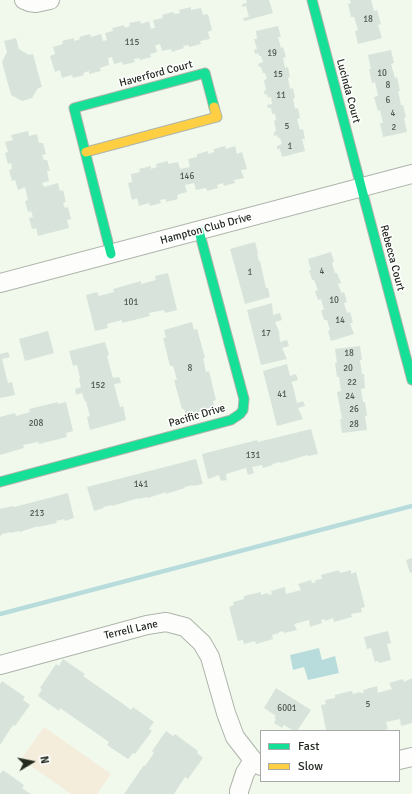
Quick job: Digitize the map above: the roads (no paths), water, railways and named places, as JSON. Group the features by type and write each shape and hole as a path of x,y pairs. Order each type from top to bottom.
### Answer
{"street":[{"path":"24,0 36,3 50,0"},
{"name":"Lucinda Court","path":"312,0 362,187"},
{"name":"Haverford Court","path":"86,152 217,117 205,73 74,108 112,254"},
{"name":"Hampton Club Drive","path":"0,284 412,174"},
{"name":"Rebecca Court","path":"362,187 412,380"},
{"name":"Pacific Drive","path":"0,482 231,420 240,414 244,399 199,231"},
{"name":"Terrell Lane","path":"0,664 147,625 166,622 185,627 202,642 210,658 226,713 235,737 257,763 245,773 239,794"},
{"path":"400,760 412,757"}],"water":[{"path":"319,648 322,660 335,656 339,673 308,680 304,667 293,670 290,655"}],"waterway":[{"path":"0,614 412,506"}]}
